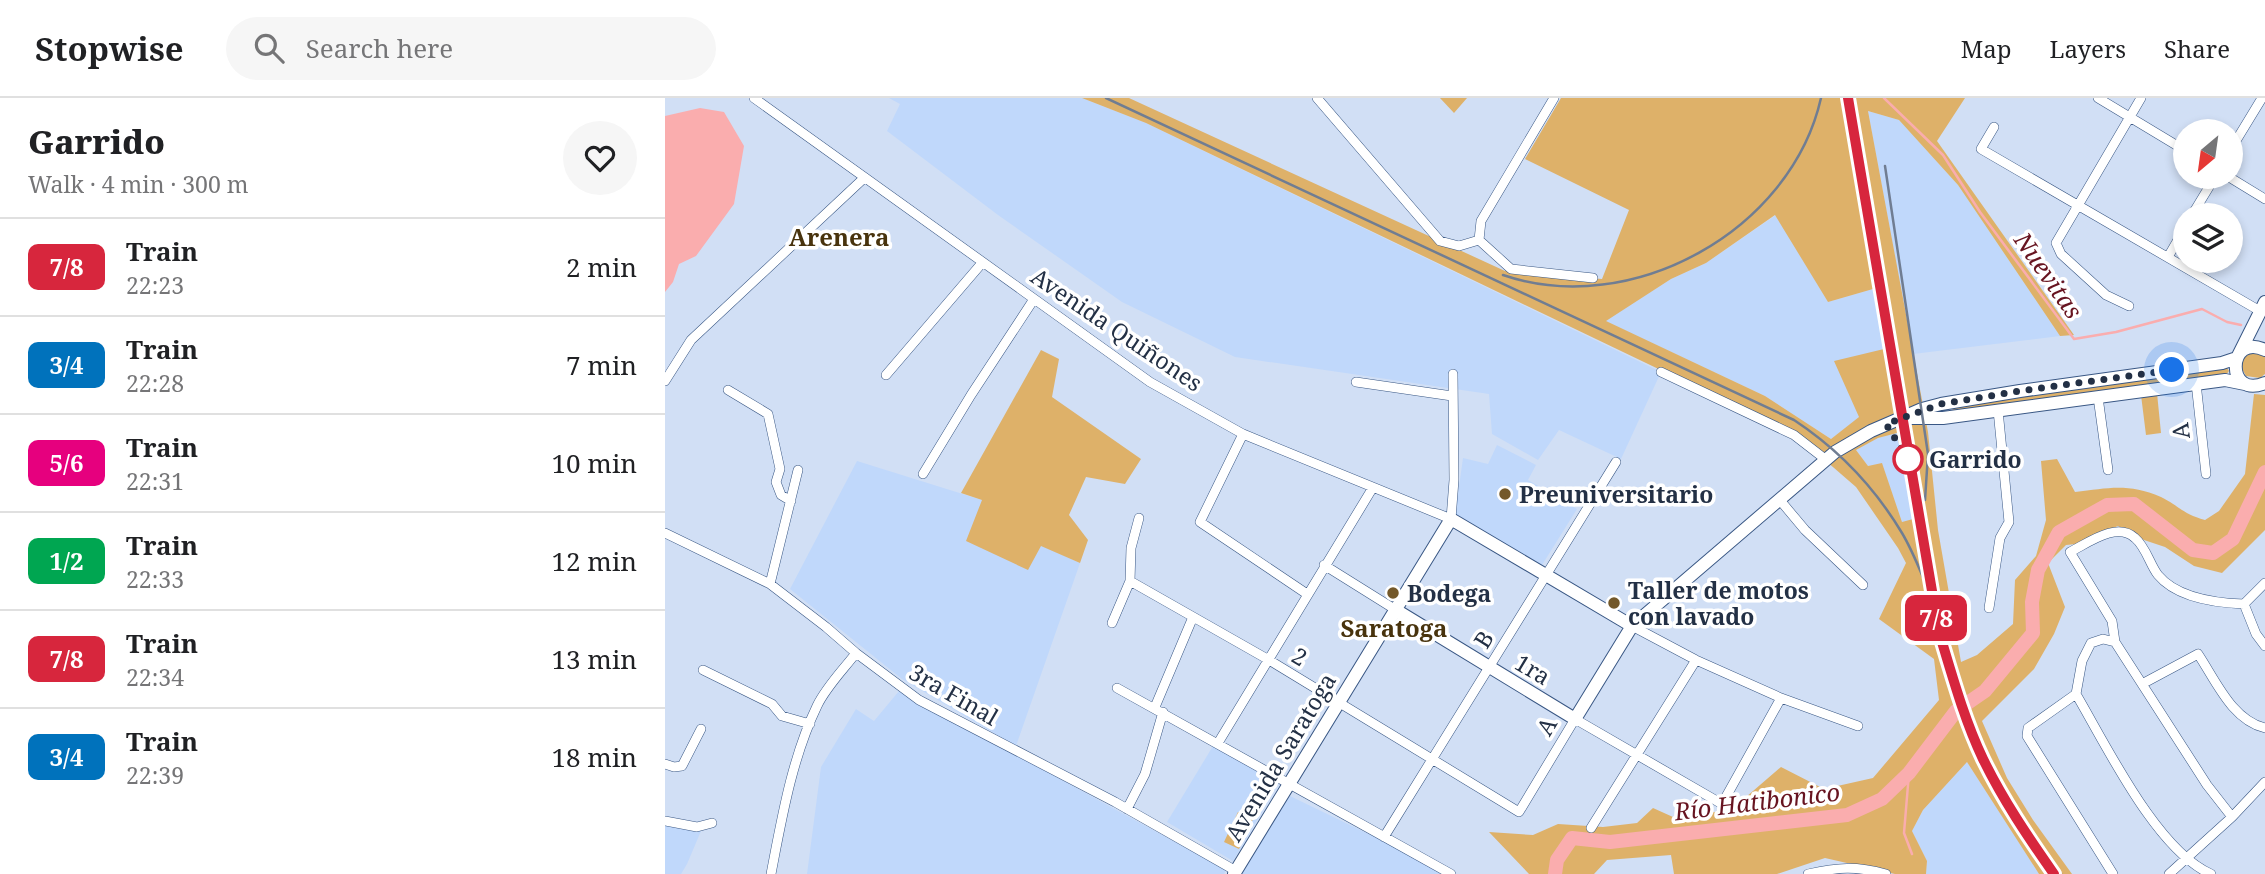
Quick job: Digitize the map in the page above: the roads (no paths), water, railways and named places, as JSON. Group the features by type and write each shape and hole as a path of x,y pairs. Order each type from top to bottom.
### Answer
{"main road":[{"path":"2258,385 2235,369 2237,358 2262,306"},
{"name":"A","path":"1575,719 1632,626 1825,459 1871,431 1941,404 2222,363 2237,358 2246,349 2253,347 2265,350"},
{"path":"1901,418 1943,418 2225,380 2258,385"},
{"path":"1941,404 1943,418"},
{"name":"Avenida Quiñones","path":"1451,519 1632,626"},
{"name":"Avenida Saratoga","path":"1235,872 1451,519"},
{"name":"1ra","path":"1395,610 1575,719"}],"street":[{"name":"Avenida Quiñones","path":"754,98 1150,382 1243,434 1372,489 1451,519"},
{"path":"1317,98 1440,241 1459,247 1479,240"},
{"path":"1479,240 1481,221 1554,98"},
{"path":"2098,98 2173,143"},
{"path":"2129,306 2106,295 2061,254 2056,243 2141,98"},
{"path":"2243,129 2262,98"},
{"path":"1994,127 1981,149 2168,257 2262,306"},
{"path":"665,381 691,340 863,178"},
{"path":"2243,185 2265,198"},
{"path":"1479,240 1511,270 1593,278"},
{"path":"2168,257 2173,248"},
{"path":"886,375 982,263"},
{"path":"923,474 1034,299"},
{"path":"1661,372 1794,435 1825,459"},
{"path":"1451,519 1454,480 1453,374"},
{"path":"1356,382 1452,396"},
{"name":"A","path":"2196,383 2207,474"},
{"path":"728,390 768,414 780,469 776,482 781,495 790,501"},
{"path":"2098,397 2108,470"},
{"path":"1989,608 2000,538 2009,522 1997,410"},
{"path":"1243,434 1200,522 1307,594"},
{"name":"B","path":"1384,836 1616,462"},
{"path":"770,584 798,470"},
{"path":"1218,743 1372,489"},
{"path":"1779,499 1805,530 1863,585"},
{"path":"1112,623 1130,581 1131,548 1139,519"},
{"path":"2232,817 2207,785 2115,642 2112,621 2070,552 2117,531 2135,537 2159,577 2179,591 2223,603 2244,604 2265,583"},
{"name":"3ra Final","path":"665,533 770,584 919,700 1128,809 1235,872"},
{"name":"1ra","path":"1324,565 1395,610"},
{"name":"2","path":"1130,581 1339,701 1519,812"},
{"path":"2244,604 2256,635 2265,646"},
{"path":"1128,809 1145,774 1159,710 1192,617"},
{"path":"1632,626 1696,660 1781,698 1858,726"},
{"path":"2115,642 2103,639 2091,643 2082,661 2076,694 2152,822 2187,859 2211,874"},
{"path":"771,874 799,750 818,703 856,653"},
{"path":"2142,684 2198,654 2242,718 2254,726 2265,728"},
{"path":"1591,828 1696,660"},
{"path":"703,670 772,704 782,716 810,724"},
{"path":"1117,688 1451,874"},
{"path":"2076,694 2028,729 2027,736 2113,874"},
{"name":"1ra","path":"1575,719 1722,804 1781,698"},
{"name":"A","path":"1519,812 1575,719"},
{"path":"665,764 682,766 701,729"},
{"path":"2169,874 2232,817 2265,782"},
{"path":"665,821 697,827 712,823"},
{"path":"1808,874 1855,867 1886,874"}],"waterway":[{"name":"Nuevitas","path":"1884,98 1943,155 1980,212 2074,339 2116,332 2202,309 2227,322 2241,325"},
{"name":"Río Hatibonico","path":"1555,874 1557,860 1572,838 1610,842 1847,815 1882,799 1909,773 1956,711 1985,691 2033,633 2032,602 2038,570 2059,532 2107,505 2134,504 2193,550 2213,553 2233,539 2265,472"},
{"path":"1909,773 1904,833 1912,854"}],"railway":[{"path":"1106,98 1794,420 1854,470 1880,500 1906,541 1932,598"},
{"path":"1503,275 1552,285 1602,285 1652,273 1699,253 1741,224 1777,188 1804,146 1821,98"},
{"path":"1852,98 1943,631 1986,754 2011,801 2061,874"},
{"path":"1885,166 1928,454 1925,500"}],"train":[{"name":"7/8","path":"1848,98 1939,632 1982,758 2027,836 2054,874"}],"place":[{"name":"Garrido","path":"1908,459"},
{"name":"Preuniversitario","path":"1505,494"},
{"name":"Bodega","path":"1393,593"},
{"name":"Taller de motos con lavado","path":"1614,603"}],"district":[{"name":"Arenera","path":"839,236"},
{"name":"Saratoga","path":"1394,627"}]}
